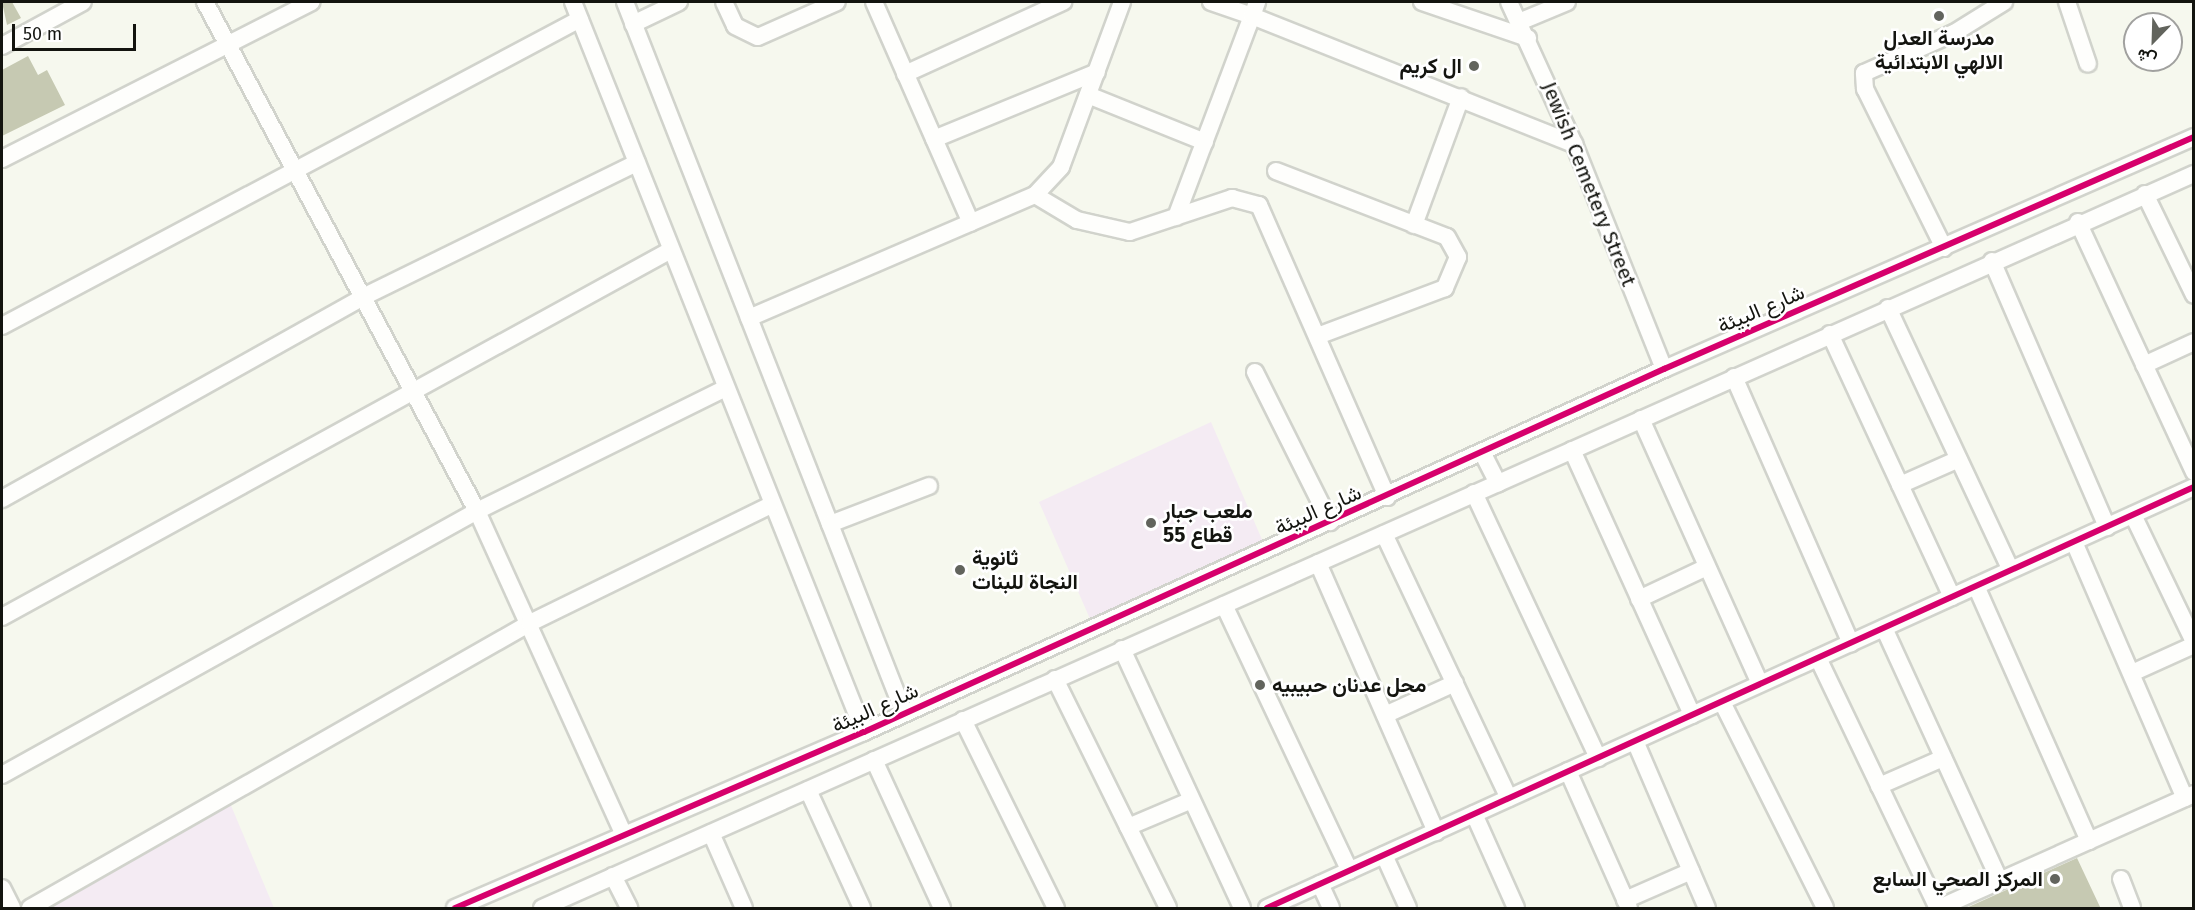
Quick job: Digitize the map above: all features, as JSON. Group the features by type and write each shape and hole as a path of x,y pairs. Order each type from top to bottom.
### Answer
{"street":[{"path":"2,46 83,2"},
{"path":"205,2 477,511 624,833"},
{"path":"2,159 229,46 311,2"},
{"path":"573,2 671,249 769,506 864,732"},
{"path":"625,2 904,713"},
{"path":"633,24 679,2"},
{"path":"724,2 735,26 758,37 837,2"},
{"path":"874,2 971,223"},
{"path":"905,74 1030,8 1063,2"},
{"path":"749,318 1035,195 1061,167 1122,2"},
{"path":"1211,2 1255,9 1574,144"},
{"path":"1422,2 1528,38"},
{"name":"Jewish Cemetery Street","path":"1509,2 1528,38 1574,144 1664,369"},
{"path":"1520,22 1567,2"},
{"path":"1944,248 1865,89 1864,73 1954,33 2004,2"},
{"path":"2067,2 2088,64"},
{"path":"1176,217 1255,9"},
{"path":"2,326 580,19"},
{"path":"934,139 1097,72"},
{"path":"1088,95 1205,142"},
{"path":"1414,225 1461,97"},
{"name":"شارع البيئة","path":"455,909 624,833 864,732 1484,454 1664,369 2193,137"},
{"path":"2,499 363,297 637,163"},
{"path":"1276,171 1447,237 1455,247 1458,257 1451,282 1320,335"},
{"path":"547,908 613,876 1474,494 2078,222 2193,174"},
{"path":"2145,194 2193,295"},
{"path":"1035,195 1077,220 1130,232 1232,198 1259,206 1320,335 1387,497"},
{"path":"2078,222 2193,471"},
{"path":"2,617 411,388 671,249"},
{"path":"1992,261 2107,527"},
{"path":"1888,308 2011,570"},
{"path":"1830,334 1952,597"},
{"path":"2144,365 2193,342"},
{"path":"1255,372 1330,522"},
{"path":"1734,377 1851,643"},
{"path":"2,775 477,511 724,389"},
{"path":"1641,419 1760,684"},
{"path":"1572,450 1692,715"},
{"path":"1484,454 1498,483"},
{"path":"1900,485 1959,459"},
{"path":"830,524 929,486"},
{"path":"1267,909 2193,487"},
{"path":"1474,494 1599,758"},
{"path":"30,909 530,623 769,506"},
{"path":"2132,673 2193,643 2133,515"},
{"path":"1384,534 1509,798"},
{"path":"1818,658 1938,909 2189,796 2074,542"},
{"path":"1318,563 1436,832"},
{"path":"1640,599 1707,567"},
{"path":"1976,586 2089,841"},
{"path":"1224,605 1350,871"},
{"path":"1884,628 2000,881"},
{"path":"1122,650 1242,909"},
{"path":"1055,680 1168,909"},
{"path":"1385,715 1455,683"},
{"path":"1722,702 1825,909"},
{"path":"963,720 1056,909"},
{"path":"1635,741 1707,909"},
{"path":"1879,786 1943,758"},
{"path":"874,760 942,909"},
{"path":"1568,771 1627,904 1691,871"},
{"path":"808,790 862,909"},
{"path":"1128,827 1192,800"},
{"path":"1474,814 1516,909"},
{"path":"711,833 744,909"},
{"path":"1384,855 1408,909"},
{"path":"613,876 629,909"},
{"path":"2121,879 2132,909"},
{"path":"1320,884 1331,909"},
{"path":"2,888 12,909"}],"shaded area":[{"path":"1211,422 1267,551 1094,628 1039,502"},
{"path":"227,796 274,908 32,908"}],"building":[{"path":"2,2 12,2 21,18 7,25"},
{"path":"28,56 38,75 47,70 65,105 2,136 2,70"},
{"name":"المركز الصحي السابع","path":"2077,858 2101,909 1964,909 2004,891"}],"cycle path":[{"path":"455,908 864,732 1664,369 2194,137"},
{"path":"1267,908 2194,487"}],"place":[{"name":"مدرسة العدل الالهي الابتدائية","path":"1939,16"},
{"name":"ال كريم","path":"1474,66"},
{"name":"ملعب جبار قطاع 55","path":"1151,523"},
{"name":"ثانوية النجاة للبنات","path":"960,570"},
{"name":"محل عدنان حبيبيه","path":"1260,685"},
{"name":"المركز الصحي السابع","path":"2055,879"}]}
